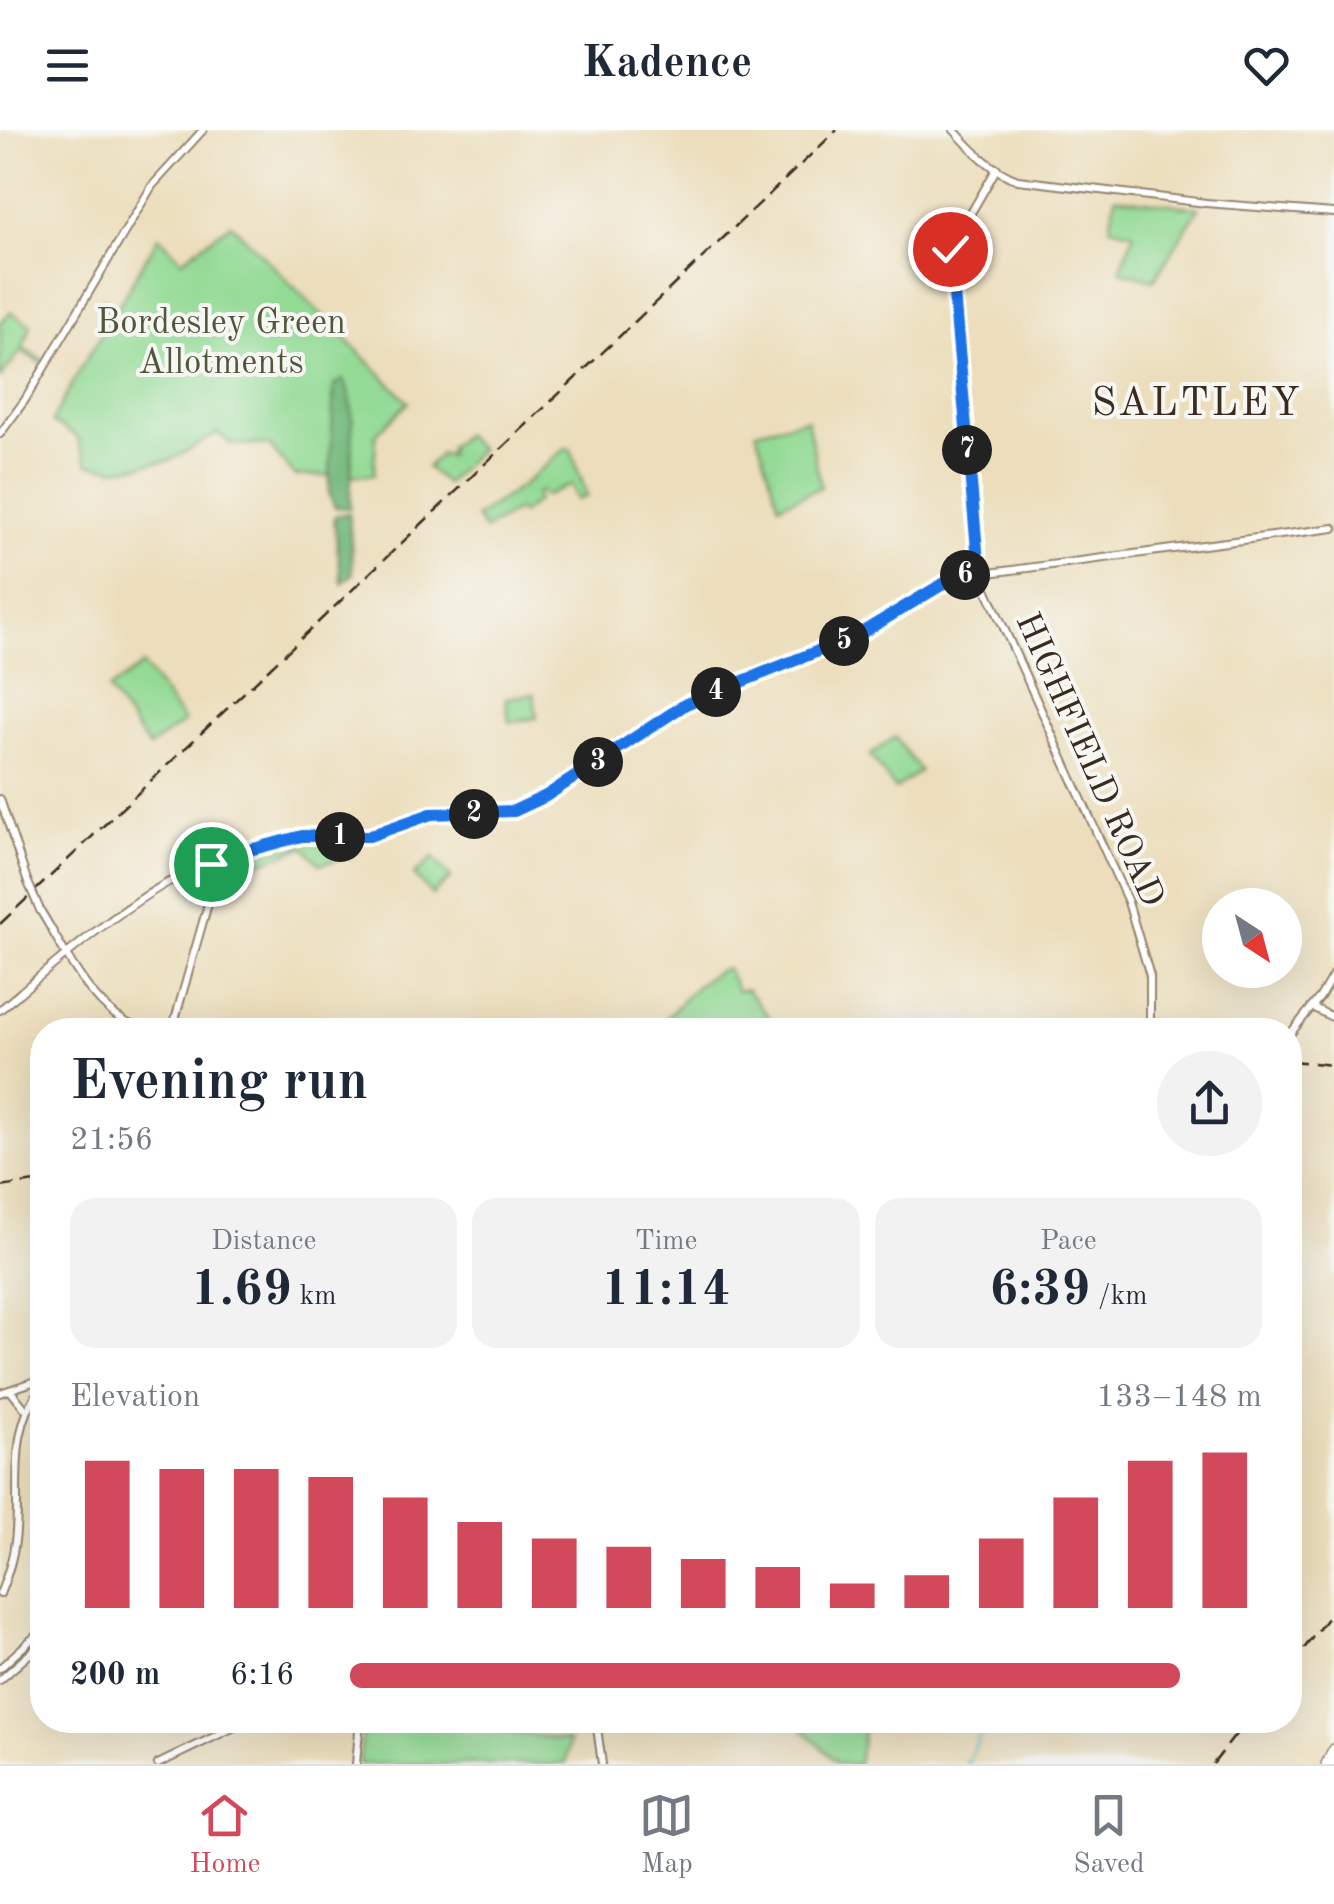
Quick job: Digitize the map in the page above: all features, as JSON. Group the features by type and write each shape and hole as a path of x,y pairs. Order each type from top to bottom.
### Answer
{"main road":[{"path":"1331,1764 1334,1749"}],"street":[{"path":"0,434 32,388 152,186 203,130"},
{"path":"954,130 997,168 1030,181 1206,203 1334,213"},
{"name":"HIGHFIELD ROAD","path":"997,168 951,249 979,572 1128,902 1150,976 1150,1018"},
{"path":"175,1018 212,890 225,867 246,851 302,836 369,836 431,814 514,811 546,796 686,704 858,635 943,584 979,572 1334,528"},
{"path":"0,799 40,910 100,1002 120,1018"},
{"path":"0,1010 67,952 161,888 211,864 225,867"},
{"path":"1302,1019 1334,973"},
{"path":"1312,1007 1334,1018"},
{"path":"0,1393 30,1386"},
{"path":"10,1390 27,1411"},
{"path":"0,1594 16,1540 17,1450 30,1405"},
{"path":"0,1668 30,1641"},
{"path":"0,1680 30,1654"},
{"path":"158,1764 223,1733"},
{"path":"356,1764 359,1733"},
{"path":"598,1733 602,1764"}],"green space":[{"path":"1115,197 1199,208 1154,280 1120,271 1134,233 1110,227"},
{"name":"Bordesley Green Allotments","path":"231,224 409,402 376,434 374,475 295,476 269,445 231,444 218,433 171,460 117,469 88,464 76,436 52,422 111,319 98,309 104,299 116,310 159,236 182,260"},
{"path":"11,312 31,325 23,348 43,360 41,363 21,351 0,378 0,323"},
{"path":"343,380 352,422 350,508 335,507 329,494 334,385"},
{"path":"807,419 821,487 779,505 756,431"},
{"path":"464,434 479,449 446,484 427,467 441,454 449,455 449,447"},
{"path":"566,448 571,450 587,496 577,500 571,485 545,496 541,491 536,494 538,500 521,514 517,510 484,530 476,517 522,486"},
{"path":"349,513 353,574 342,583 334,521 335,516"},
{"path":"143,665 184,722 149,747 108,690"},
{"path":"534,694 537,718 509,722 506,698"},
{"path":"895,737 920,771 895,789 870,755"},
{"path":"313,842 356,843 357,850 351,856 320,864 304,847 255,864 246,876 232,868 260,852"},
{"path":"433,858 451,878 432,895 414,875"},
{"path":"727,968 737,991 746,989 770,1018 667,1018 698,985"},
{"path":"363,1733 520,1733 569,1741 566,1764 359,1764"},
{"path":"807,1733 863,1733 858,1764 838,1764"}],"waterway":[{"path":"967,1764 981,1733"}],"railway":[{"path":"0,924 837,130"},
{"path":"1302,1062 1334,1065"},
{"path":"0,1187 30,1183"},
{"path":"1302,1651 1334,1609"},
{"path":"1213,1764 1237,1733"}],"district":[{"name":"SALTLEY","path":"1197,405"}],"route":[{"path":"211,864 225,867 246,851 302,836 358,838 431,814 514,811 546,796 686,704 858,635 943,584 979,572 950,249"}]}
